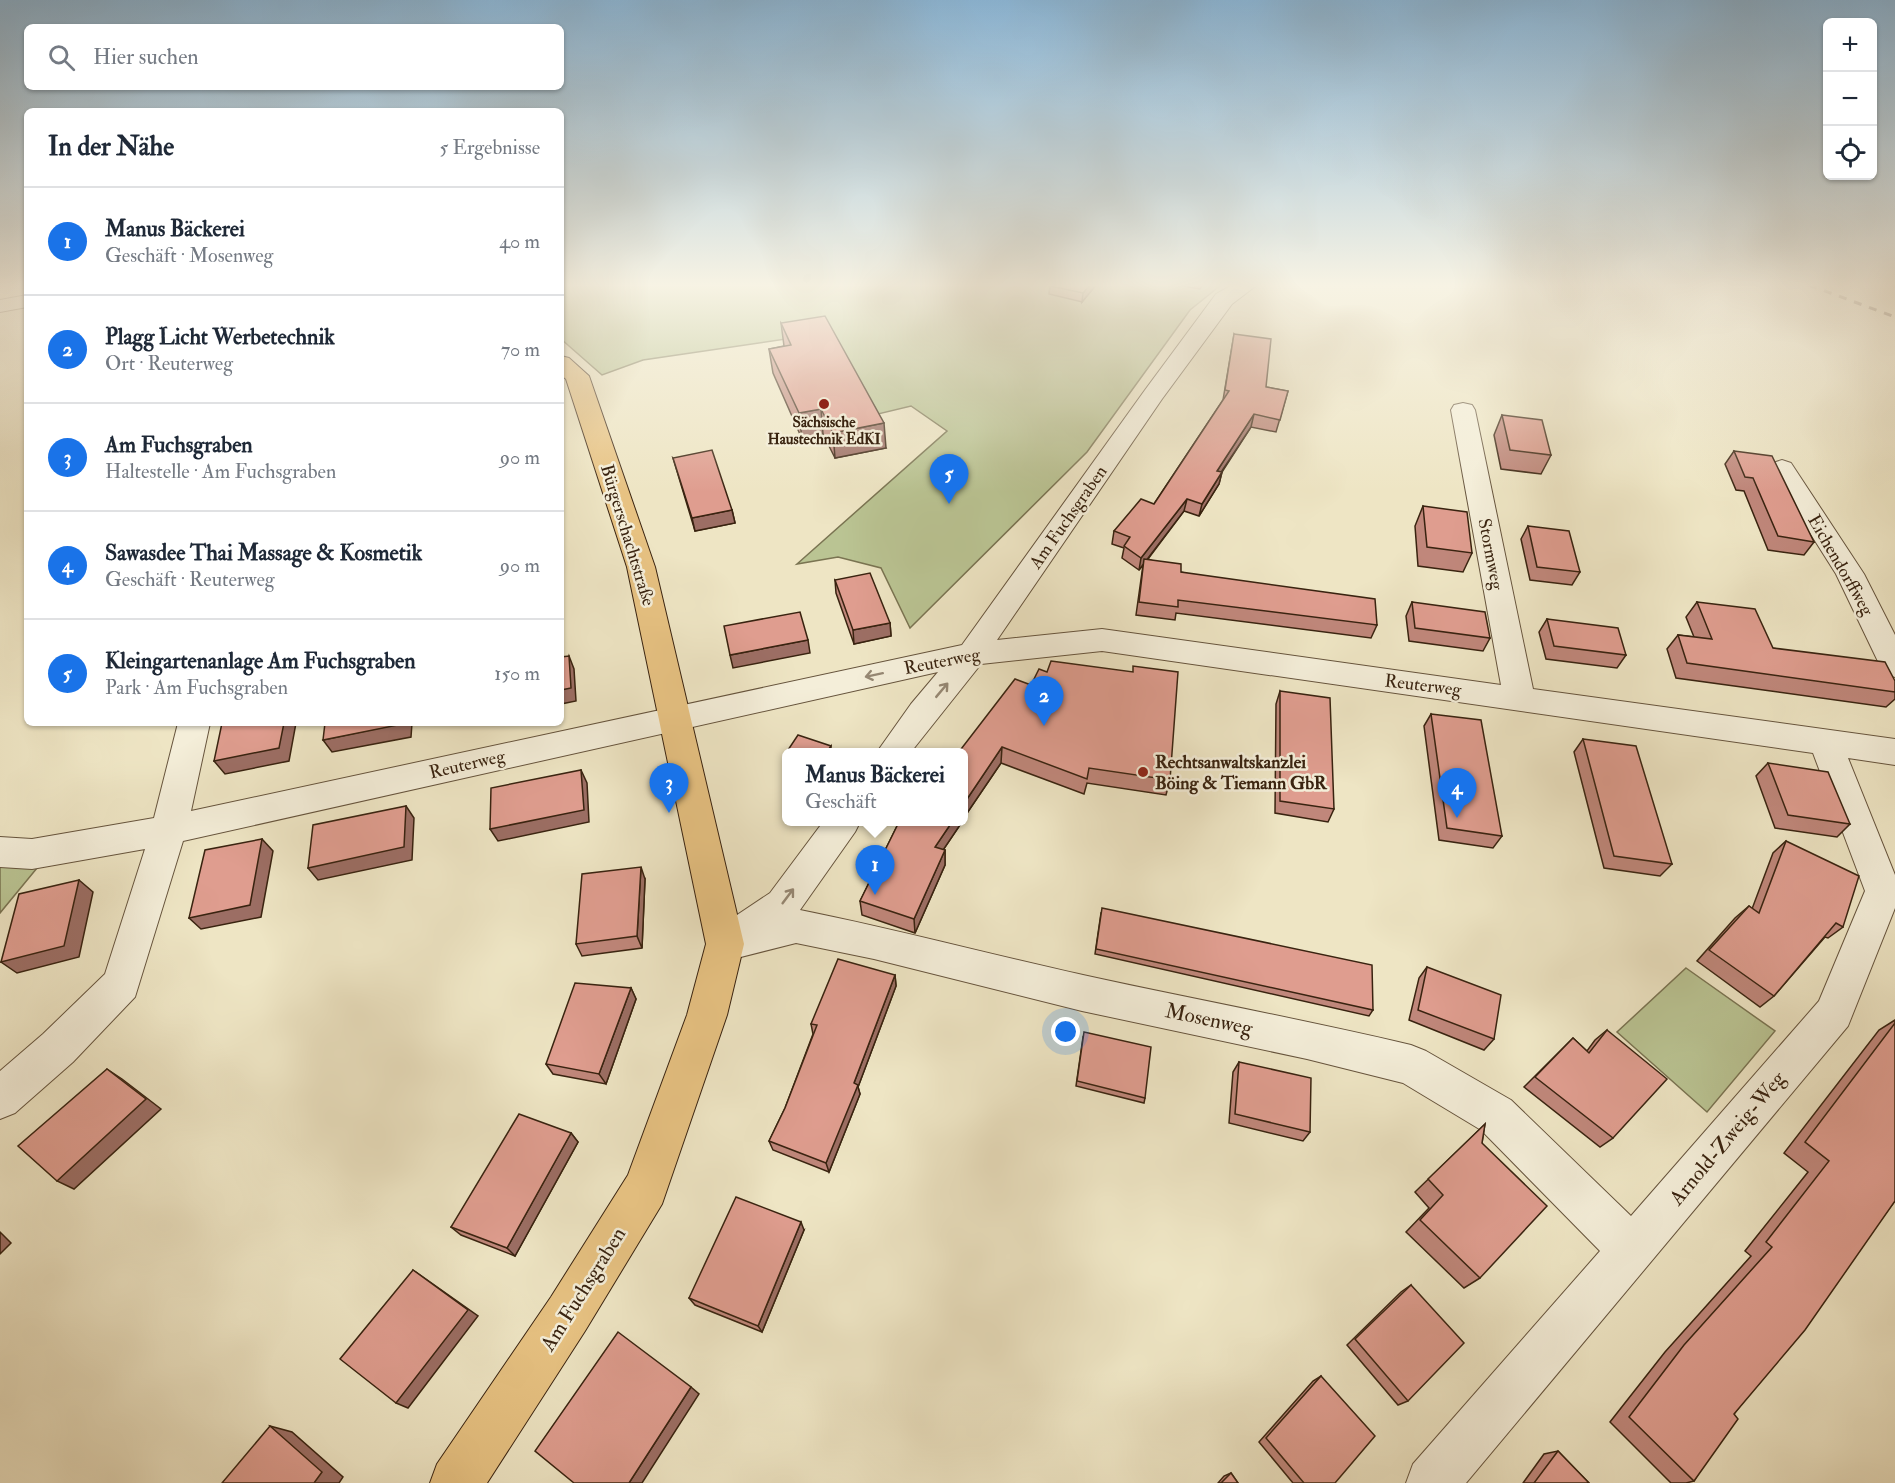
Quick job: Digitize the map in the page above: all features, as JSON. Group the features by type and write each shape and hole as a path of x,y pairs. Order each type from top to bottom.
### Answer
{"main road":[{"name":"Bürgerschachtstraße","path":"564,365 577,376 641,567 676,717"},
{"name":"Am Fuchsgraben","path":"456,1483 568,1314 646,1188 707,1015 725,944 676,717"}],"street":[{"name":"Am Fuchsgraben","path":"897,748 922,713 972,654 1184,354"},
{"name":"Stormweg","path":"1462,410 1519,698"},
{"name":"Eichendorffweg","path":"1782,468 1850,574 1895,666"},
{"name":"Reuterweg","path":"0,852 32,854 169,830 676,717 972,654 1102,640 1895,752"},
{"path":"0,1098 58,1048 122,984 169,830 193,726"},
{"name":"Arnold-Zweig-Weg","path":"1432,1483 1834,1013 1883,891 1826,744"},
{"path":"725,944 783,904 840,826"},
{"name":"Mosenweg","path":"725,944 796,926 874,942 1082,993 1307,1040 1411,1065 1496,1115 1632,1250"}],"green space":[{"path":"578,354 682,354 643,360 602,375"},
{"path":"844,354 1158,354 1087,452 910,628 881,568 838,557 797,564 947,431 911,406 874,415"},
{"path":"0,862 42,862 0,913"},
{"path":"1686,968 1775,1031 1707,1112 1617,1032"}],"building":[{"path":"771,354 846,354 884,423 833,433 821,409 799,413"},
{"path":"1231,354 1269,354 1266,387 1288,391 1280,420 1254,414 1217,471 1222,472 1202,504 1187,499 1141,558 1124,546 1130,537 1114,531 1141,499 1154,504 1229,391 1225,390"},
{"path":"1502,415 1542,420 1551,455 1510,450"},
{"path":"712,450 732,510 692,518 673,458"},
{"path":"1734,451 1772,456 1814,542 1778,536 1753,478 1745,477"},
{"path":"1423,506 1467,512 1472,553 1427,547"},
{"path":"1528,526 1569,531 1580,572 1537,567"},
{"path":"1144,559 1181,564 1181,572 1375,599 1377,625 1178,600 1178,607 1139,602"},
{"path":"870,573 890,623 853,630 835,580"},
{"path":"1412,602 1485,612 1490,638 1415,628"},
{"path":"1697,602 1755,609 1773,648 1885,662 1895,681 1895,692 1687,663 1678,635 1712,639"},
{"path":"800,612 808,640 730,655 724,626"},
{"path":"1547,619 1618,628 1626,655 1554,646"},
{"path":"569,656 571,688 564,689 564,657"},
{"path":"1051,661 1133,672 1133,666 1178,672 1170,780 1089,768 1087,779 1002,747 968,798 968,748 962,748 1015,679 1031,685 1039,669 1047,672"},
{"path":"1280,691 1330,698 1334,809 1280,801"},
{"path":"1431,714 1481,720 1502,836 1447,828"},
{"path":"221,726 283,726 279,748 214,761"},
{"path":"325,726 393,726 323,740"},
{"path":"798,735 831,746 830,748 789,748"},
{"path":"1583,739 1636,746 1672,864 1614,856"},
{"path":"1768,763 1828,772 1850,824 1788,815"},
{"path":"581,770 584,810 490,829 491,788"},
{"path":"406,806 404,847 308,868 313,825"},
{"path":"897,826 949,826 935,847 945,850 914,919 860,901"},
{"path":"262,839 250,905 189,918 205,850"},
{"path":"1786,841 1859,876 1843,927 1836,923 1774,996 1709,950 1749,906 1759,913"},
{"path":"641,867 637,936 576,944 582,874"},
{"path":"79,880 64,946 1,962 19,894"},
{"path":"1102,908 1372,965 1373,1010 1096,949"},
{"path":"838,959 895,975 854,1083 858,1085 826,1163 769,1141 785,1108 817,1025 811,1024"},
{"path":"1427,967 1501,995 1494,1039 1418,1010"},
{"path":"575,983 631,988 599,1074 546,1064"},
{"path":"1895,1023 1895,1201 1805,1330 1734,1414 1738,1419 1694,1481 1629,1417 1684,1345 1772,1247 1766,1242 1829,1161 1805,1142"},
{"path":"1607,1030 1667,1079 1613,1138 1535,1077 1573,1038 1589,1053"},
{"path":"1084,1032 1151,1047 1145,1098 1077,1081"},
{"path":"1239,1062 1311,1078 1310,1132 1235,1114"},
{"path":"107,1069 146,1099 57,1181 18,1146"},
{"path":"519,1114 571,1133 507,1248 451,1227"},
{"path":"1485,1124 1482,1143 1547,1206 1480,1278 1420,1220 1443,1195 1428,1179"},
{"path":"736,1197 801,1222 758,1326 689,1298"},
{"path":"413,1270 468,1310 396,1403 340,1359"},
{"path":"1411,1285 1464,1343 1408,1401 1355,1339"},
{"path":"618,1332 691,1387 629,1483 574,1483 535,1451"},
{"path":"1321,1376 1375,1436 1335,1483 1304,1483 1266,1438"},
{"path":"270,1426 322,1472 314,1483 222,1483"},
{"path":"1558,1451 1589,1483 1534,1483"},
{"path":"1231,1473 1238,1483 1221,1483"}],"place":[{"name":"Sächsische Haustechnik EdKI","path":"824,404"},
{"name":"Kleingartenanlage Am Fuchsgraben","path":"949,504"},
{"name":"Plagg Licht Werbetechnik","path":"1044,726"},
{"name":"Rechtsanwaltskanzlei Böing & Tiemann GbR","path":"1143,772"},
{"name":"Am Fuchsgraben","path":"669,813"},
{"name":"Sawasdee Thai Massage & Kosmetik","path":"1457,818"},
{"name":"Manus Bäckerei","path":"875,895"}]}
